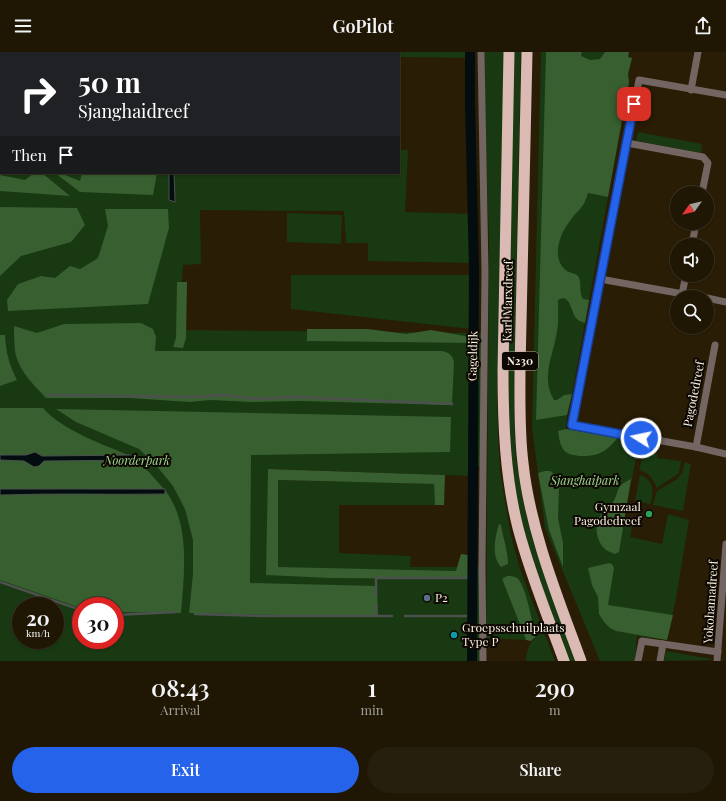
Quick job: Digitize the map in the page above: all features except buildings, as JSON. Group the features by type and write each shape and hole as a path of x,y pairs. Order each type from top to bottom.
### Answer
{"highway":[{"name":"Karl Marxdreef","path":"509,52 502,370 503,416 508,479 518,527 530,569 564,661"},
{"name":"Karl Marxdreef","path":"527,52 520,368 520,419 523,464 537,534 555,591 581,661"}],"street":[{"name":"Gageldijk","path":"481,52 485,271 482,567 483,661"},
{"path":"691,90 698,52"},
{"path":"726,95 639,80 572,425 696,447 726,454"},
{"path":"627,143 703,157 708,163 703,186"},
{"path":"600,279 670,292"},
{"path":"714,299 726,302"},
{"name":"Pagodedreef","path":"696,447 715,345"},
{"name":"Yokohamadreef","path":"717,661 726,544"},
{"path":"638,661 642,640 718,652"},
{"path":"660,661 663,644"}],"green space":[{"name":"Noorderpark","path":"400,52 472,52 473,58 400,57"},
{"path":"485,52 504,52 497,393 500,471 511,536 520,569 555,661 526,661 528,649 535,637 525,594 518,580 513,576 502,579 526,640 486,638 489,243 485,123"},
{"path":"512,52 521,52 514,384 516,458 523,500 536,552 578,661 570,661 533,565 517,505 508,422"},
{"name":"Sjanghaipark","path":"541,52 629,52 628,57 632,58 628,74 629,82 567,416 566,429 616,440 618,438 632,443 632,447 638,449 624,518 633,520 630,537 662,544 668,514 689,520 676,598 667,640 637,636 635,661 600,661 545,528 532,427"},
{"path":"546,52 582,52 581,56 590,60 600,59 605,52 629,52 628,57 632,58 628,74 629,82 608,197 588,193 582,206 566,226 558,246 559,260 562,266 567,271 578,276 582,297 583,299 589,300 585,323 576,318 568,301 562,298 558,300 558,327 549,366 548,383 554,400 557,400 564,395 572,394 567,415 536,420"},
{"path":"638,132 702,144 701,153 636,141"},
{"name":"Noorderpark","path":"400,150 408,150 405,212 476,214 475,263 368,261 368,243 346,243 344,211 200,210 201,264 183,265 178,330 485,333 483,466 475,466 475,476 274,469 274,568 295,568 278,567 278,480 435,484 435,505 339,505 339,553 411,556 410,567 482,567 483,661 0,661 0,174 400,174"},
{"path":"33,174 43,174 70,196 0,191 0,175 25,180"},
{"path":"56,174 62,174 80,181 82,174 157,174 153,195 80,192"},
{"path":"0,207 77,208 85,225 71,242 21,256 0,276"},
{"path":"105,209 168,209 169,228 148,304 8,311 7,300 18,284 41,276 55,278 70,266 80,269 98,258 108,226"},
{"path":"287,213 342,215 341,244 287,242"},
{"path":"291,275 477,275 477,327 471,329 291,309"},
{"path":"177,282 187,282 186,338 183,348 173,347 176,338"},
{"path":"141,323 153,329 156,337 155,351 442,351 450,355 454,362 452,405 299,401 250,402 211,400 190,402 129,398 46,398 23,371 17,358 14,326 37,333 64,324"},
{"path":"307,329 368,329 406,334 431,330 476,338 476,343 307,341"},
{"path":"0,335 5,335 8,358 17,380 0,386"},
{"path":"0,408 43,408 51,416 72,430 96,442 131,456 42,456 35,452 26,455 0,455"},
{"path":"56,409 451,417 450,452 251,455 250,583 377,586 378,617 189,613 193,574 193,540 185,509 173,486 155,464 139,449 76,422"},
{"path":"566,429 618,438 608,448 600,453 589,456 576,456 566,452 561,445 558,431"},
{"path":"644,451 658,454 657,458 681,461 679,473 657,488 651,477 639,470"},
{"path":"0,460 24,461 34,467 39,466 44,461 138,460 164,489 0,489"},
{"path":"685,462 691,464 683,511 653,505 658,490 676,480 682,473"},
{"path":"268,469 445,475 444,505 435,505 434,484 278,480 278,567 456,571 461,554 475,556 475,579 330,578 266,575"},
{"path":"550,471 554,474 558,481 558,518 563,543 563,567 549,530 538,473"},
{"path":"640,475 645,477 651,483 651,504 635,501"},
{"path":"631,479 619,552 615,554 606,550 601,545 597,532 597,524 601,514 614,500 619,487"},
{"path":"165,490 173,503 179,518 182,534 184,566 181,613 124,612 124,597 72,597 72,605 64,602 64,597 49,597 0,580 0,495 165,494"},
{"path":"499,524 501,525 508,559 508,564 501,567 498,563 495,552 495,540"},
{"path":"609,563 612,564 614,568 608,605 673,615 667,640 616,631 604,622 599,614 598,597 592,585 588,568"},
{"path":"507,576 514,576 517,578 523,588 529,606 535,637 531,641 526,640 502,579"},
{"path":"666,651 711,659 711,660 664,661"}],"shaded area":[{"path":"169,174 174,174 175,202 169,200"},
{"path":"35,452 42,456 134,455 141,460 44,461 39,466 34,467 24,461 0,460 0,455 26,455"},
{"path":"0,489 165,489 165,494 0,495"}],"waterway":[{"path":"470,52 474,268 472,661"},
{"path":"48,395 195,397 223,395 256,399 295,397 452,404"},
{"path":"376,596 376,578 472,578"},
{"path":"0,582 72,607"},
{"path":"376,605 376,615"},
{"path":"124,615 176,612"},
{"path":"195,614 263,616 392,616"},
{"path":"405,616 472,616"}],"place":[{"name":"Gymzaal Pagodedreef","path":"649,514"},
{"name":"P2","path":"427,598"},
{"name":"Groepsschuilplaats Type P","path":"454,635"}],"route":[{"path":"634,104 572,425 641,438"}]}
